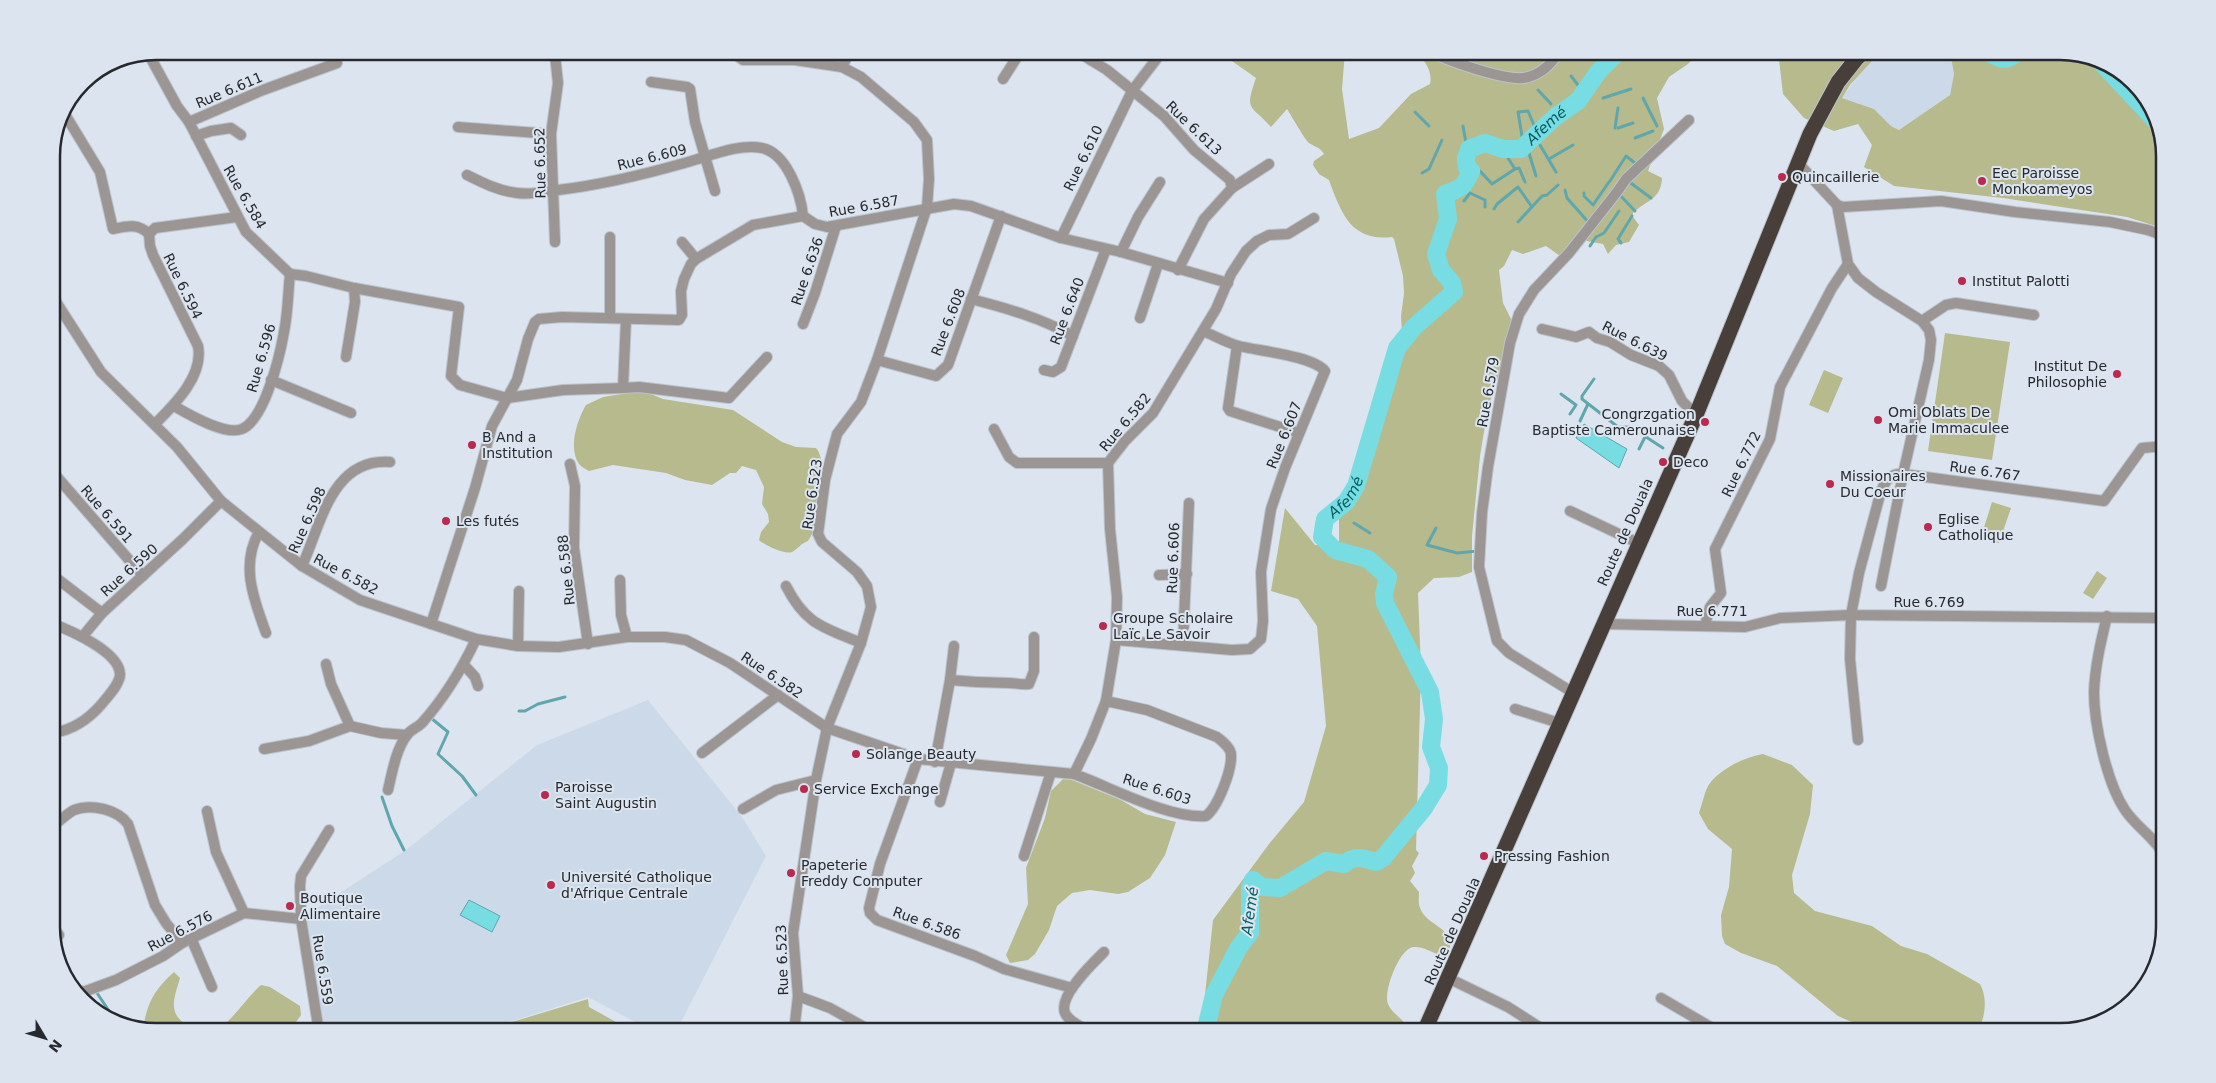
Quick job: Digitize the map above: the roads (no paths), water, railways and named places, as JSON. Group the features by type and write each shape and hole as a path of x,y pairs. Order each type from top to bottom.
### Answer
{"highway":[{"name":"Route de Douala","path":"1428,1023 1572,692 1696,415 1800,164 1810,134 1838,82 1854,60"}],"street":[{"name":"Rue 6.584","path":"152,60 177,106 189,122 246,232 290,274"},
{"name":"Rue 6.652","path":"555,242 551,134 558,83 556,60"},
{"name":"Rue 6.523","path":"795,60 842,67 861,76 907,114 927,140 930,167 927,207 877,360 860,402 837,434 826,480 818,534 822,542 858,572 867,586 871,607 861,642 827,728 816,780 793,933 798,996 795,1023"},
{"path":"842,67 846,60"},
{"path":"1003,79 1015,60"},
{"name":"Rue 6.613","path":"1098,60 1107,70 1164,116 1194,150 1230,180 1232,188"},
{"name":"Rue 6.610","path":"1061,238 1132,91 1155,60"},
{"path":"1451,60 1485,71 1524,78 1546,68 1553,60"},
{"name":"Rue 6.611","path":"189,122 263,90 337,63"},
{"path":"651,82 690,89 695,122 715,191"},
{"path":"67,118 100,172 113,229 131,226 142,227 149,234 155,228 237,217"},
{"name":"Rue 6.579","path":"1572,692 1509,653 1497,641 1479,567 1479,541 1484,494 1510,343 1519,314 1534,290 1569,253 1626,179 1689,120"},
{"path":"458,127 551,134"},
{"path":"196,136 211,131 232,128 242,135"},
{"name":"Rue 6.609","path":"467,175 491,186 515,193 535,194 604,183 741,148 763,148 771,151 789,172 800,197 803,216"},
{"path":"1178,270 1204,219 1232,188 1269,164"},
{"path":"1800,164 1837,205 1848,264 1858,278 1876,292 1922,321 1929,330 1931,340 1929,360 1902,474 1881,586"},
{"path":"1121,252 1138,217 1160,182"},
{"path":"1837,205 1941,201 2015,212 2110,222 2156,233"},
{"name":"Rue 6.587","path":"803,216 814,224 827,227 927,207 954,204 971,206 1061,238 1121,252 1228,283"},
{"path":"431,624 475,488 490,434 518,380 528,338 535,322 539,318 555,317 671,320 681,318 684,279 691,264 696,259 753,225 803,216"},
{"name":"Rue 6.608","path":"877,360 936,376 948,365 1001,216"},
{"name":"Rue 6.582","path":"60,307 101,372 177,447 220,501 302,566 360,600 476,639 518,646 559,647 628,637 665,637 686,640 730,663 827,728 918,759 1074,774 1091,739 1106,701 1116,640 1117,597 1110,528 1108,463 1125,441 1153,413 1203,331 1246,251 1257,241 1269,235 1288,234 1314,218"},
{"name":"Rue 6.636","path":"803,324 836,226"},
{"name":"Rue 6.594","path":"149,234 153,255 198,346 200,355 191,379 174,406 154,424"},
{"path":"610,237 610,318"},
{"path":"682,242 696,259"},
{"name":"Rue 6.640","path":"1044,370 1053,372 1060,367 1106,249"},
{"path":"1140,318 1158,264"},
{"name":"Rue 6.772","path":"1705,625 1710,607 1721,592 1715,550 1770,439 1780,386 1832,288 1848,264"},
{"path":"290,274 459,307 451,376 453,380 460,385 507,398 563,390 639,387 729,398 767,357"},
{"name":"Rue 6.596","path":"174,406 210,424 228,430 241,429 250,422 260,410 271,380 284,333 290,274"},
{"path":"346,357 355,302 354,288"},
{"path":"971,299 1015,311 1073,336"},
{"path":"1922,321 1946,305 1956,303 2034,315"},
{"path":"623,388 626,319"},
{"name":"Rue 6.639","path":"1542,330 1576,337 1589,332 1597,338 1610,342 1632,355 1659,366 1669,375 1682,401 1696,415"},
{"name":"Rue 6.607","path":"1183,644 1221,650 1241,650 1250,649 1261,639 1263,621 1261,572 1271,509 1299,433 1325,375 1325,371 1314,364 1292,357 1237,346 1203,331"},
{"path":"1237,346 1228,408 1230,411 1299,433"},
{"path":"271,380 350,413"},
{"path":"994,429 1009,456 1017,463 1108,463"},
{"name":"Rue 6.767","path":"1902,474 2104,501 2142,448 2156,447"},
{"name":"Rue 6.598","path":"302,566 327,502 334,490 364,465 390,462"},
{"name":"Rue 6.588","path":"570,464 575,486 574,548 588,644"},
{"path":"1858,740 1850,659 1851,615 1860,567 1880,491 1887,479 1895,474 1902,474"},
{"name":"Rue 6.591","path":"60,479 143,576"},
{"name":"Rue 6.590","path":"60,580 102,613 220,501"},
{"name":"Rue 6.606","path":"1183,644 1189,503"},
{"path":"1570,511 1638,543"},
{"path":"259,532 250,554 249,572 255,603 266,633"},
{"path":"1160,574 1187,574"},
{"path":"620,580 620,615 628,637"},
{"path":"786,586 795,603 818,625 861,642"},
{"path":"518,591 518,646"},
{"path":"83,636 102,613"},
{"name":"Rue 6.771","path":"1602,624 1745,627 1780,618 1851,615"},
{"name":"Rue 6.769","path":"1851,615 2156,618"},
{"path":"2107,616 2098,655 2094,693 2102,747 2110,779 2126,812 2156,844"},
{"path":"60,626 83,636 114,660 120,674 119,680 90,715 80,723 62,731"},
{"path":"950,680 990,684 1029,684 1034,671 1034,637"},
{"path":"388,790 398,753 407,735 425,719 464,664 476,639"},
{"path":"1116,640 1183,644"},
{"path":"935,762 950,680 954,646"},
{"path":"326,664 332,684 350,726"},
{"path":"464,664 475,677 478,686"},
{"path":"702,753 778,695"},
{"name":"Rue 6.603","path":"1074,774 1160,807 1198,817 1206,816 1216,804 1230,767 1232,754 1226,744 1217,737 1147,710 1106,701"},
{"path":"1515,709 1559,723"},
{"path":"264,749 309,741 350,726 381,733 407,735"},
{"name":"Rue 6.586","path":"918,759 880,864 869,908 870,913 878,920 975,956 1004,969 1072,988"},
{"path":"940,802 951,763"},
{"path":"1024,856 1051,772"},
{"path":"743,809 776,790 816,780"},
{"path":"60,820 75,810 92,808 115,812 123,816 128,824 155,905 166,923 186,941 212,987"},
{"path":"207,810 216,852 244,913 301,918"},
{"name":"Rue 6.559","path":"318,1023 301,918 302,876 329,830"},
{"name":"Rue 6.576","path":"85,991 116,980 163,956 186,941 244,913"},
{"path":"1075,1023 1065,1015 1065,1003 1072,988 1104,952"},
{"path":"1448,978 1508,1007 1533,1023"},
{"path":"798,996 830,1008 858,1023"},
{"path":"1661,998 1703,1023"}],"water":[{"path":"1584,424 1627,449 1619,468 1576,438"},
{"path":"469,900 500,916 492,932 460,915"}],"waterway":[{"name":"Afemé","path":"1207,1023 1214,995 1239,947 1250,933 1250,888 1253,880 1262,887 1280,888 1326,861 1344,864 1352,859 1359,858 1376,862 1383,858 1424,808 1438,785 1439,768 1431,747 1434,719 1430,692 1385,603 1384,594 1388,577 1368,559 1335,550 1322,537 1325,519 1346,502 1356,486 1397,348 1414,327 1454,292 1452,283 1441,270 1436,254 1448,219 1445,194 1461,187 1469,177 1471,171 1467,168 1466,158 1469,149 1485,143 1503,149 1521,149 1555,117 1578,101 1598,72 1610,60"},
{"path":"1571,76 1581,89"},
{"name":"Afemé","path":"2117,79 2141,105"},
{"path":"1603,98 1631,89"},
{"path":"1538,90 1551,104"},
{"path":"1643,98 1657,126"},
{"path":"1615,128 1618,108"},
{"path":"1524,148 1518,112 1528,111 1536,130 1540,132"},
{"path":"1415,112 1429,126"},
{"path":"1618,128 1633,123"},
{"path":"1463,126 1466,143 1471,148"},
{"path":"1635,138 1653,131"},
{"path":"1422,173 1429,169 1442,140"},
{"path":"1499,144 1515,169 1519,168 1525,182"},
{"path":"1540,145 1556,172"},
{"path":"1549,159 1573,145"},
{"path":"1528,150 1536,176"},
{"path":"1610,181 1626,156 1635,163 1635,166"},
{"path":"1474,171 1480,171 1492,184 1515,169"},
{"path":"1628,181 1651,198"},
{"path":"1584,193 1584,196 1593,205 1609,182"},
{"path":"1518,222 1542,196 1547,195 1558,185"},
{"path":"1494,209 1497,204 1518,187 1532,207"},
{"path":"1565,190 1567,198 1590,224"},
{"path":"1464,201 1470,193 1485,200 1485,207"},
{"path":"1618,193 1635,211"},
{"path":"1590,246 1596,237 1604,233 1619,211"},
{"path":"1621,243 1618,239 1632,216"},
{"path":"1594,379 1582,396 1582,399 1618,427 1635,429"},
{"path":"1561,394 1576,405 1570,414"},
{"path":"1580,421 1588,404"},
{"path":"1639,449 1645,437"},
{"path":"1646,437 1663,448"},
{"path":"1354,523 1370,533"},
{"path":"1436,528 1427,545 1457,553 1478,551"},
{"path":"519,711 525,711 538,704 565,697"},
{"path":"431,718 448,732 438,754 462,776 476,795"},
{"path":"382,797 392,826 404,850"},
{"path":"95,990 108,1010"}],"place":[{"name":"Quincaillerie","path":"1782,177"},
{"name":"Eec Paroisse Monkoameyos","path":"1982,181"},
{"name":"Institut Palotti","path":"1962,281"},
{"name":"Institut De Philosophie","path":"2117,374"},
{"name":"Omi Oblats De Marie Immaculee","path":"1878,420"},
{"name":"Congrzgation Baptiste Camerounaise","path":"1705,422"},
{"name":"B And a Institution","path":"472,445"},
{"name":"Deco","path":"1663,462"},
{"name":"Missionaires Du Coeur","path":"1830,484"},
{"name":"Les futés","path":"446,521"},
{"name":"Eglise Catholique","path":"1928,527"},
{"name":"Groupe Scholaire Laïc Le Savoir","path":"1103,626"},
{"name":"Solange Beauty","path":"856,754"},
{"name":"Service Exchange","path":"804,789"},
{"name":"Paroisse Saint Augustin","path":"545,795"},
{"name":"Pressing Fashion","path":"1484,856"},
{"name":"Papeterie Freddy Computer","path":"791,873"},
{"name":"Université Catholique d'Afrique Centrale","path":"551,885"},
{"name":"Boutique Alimentaire","path":"290,906"}]}
